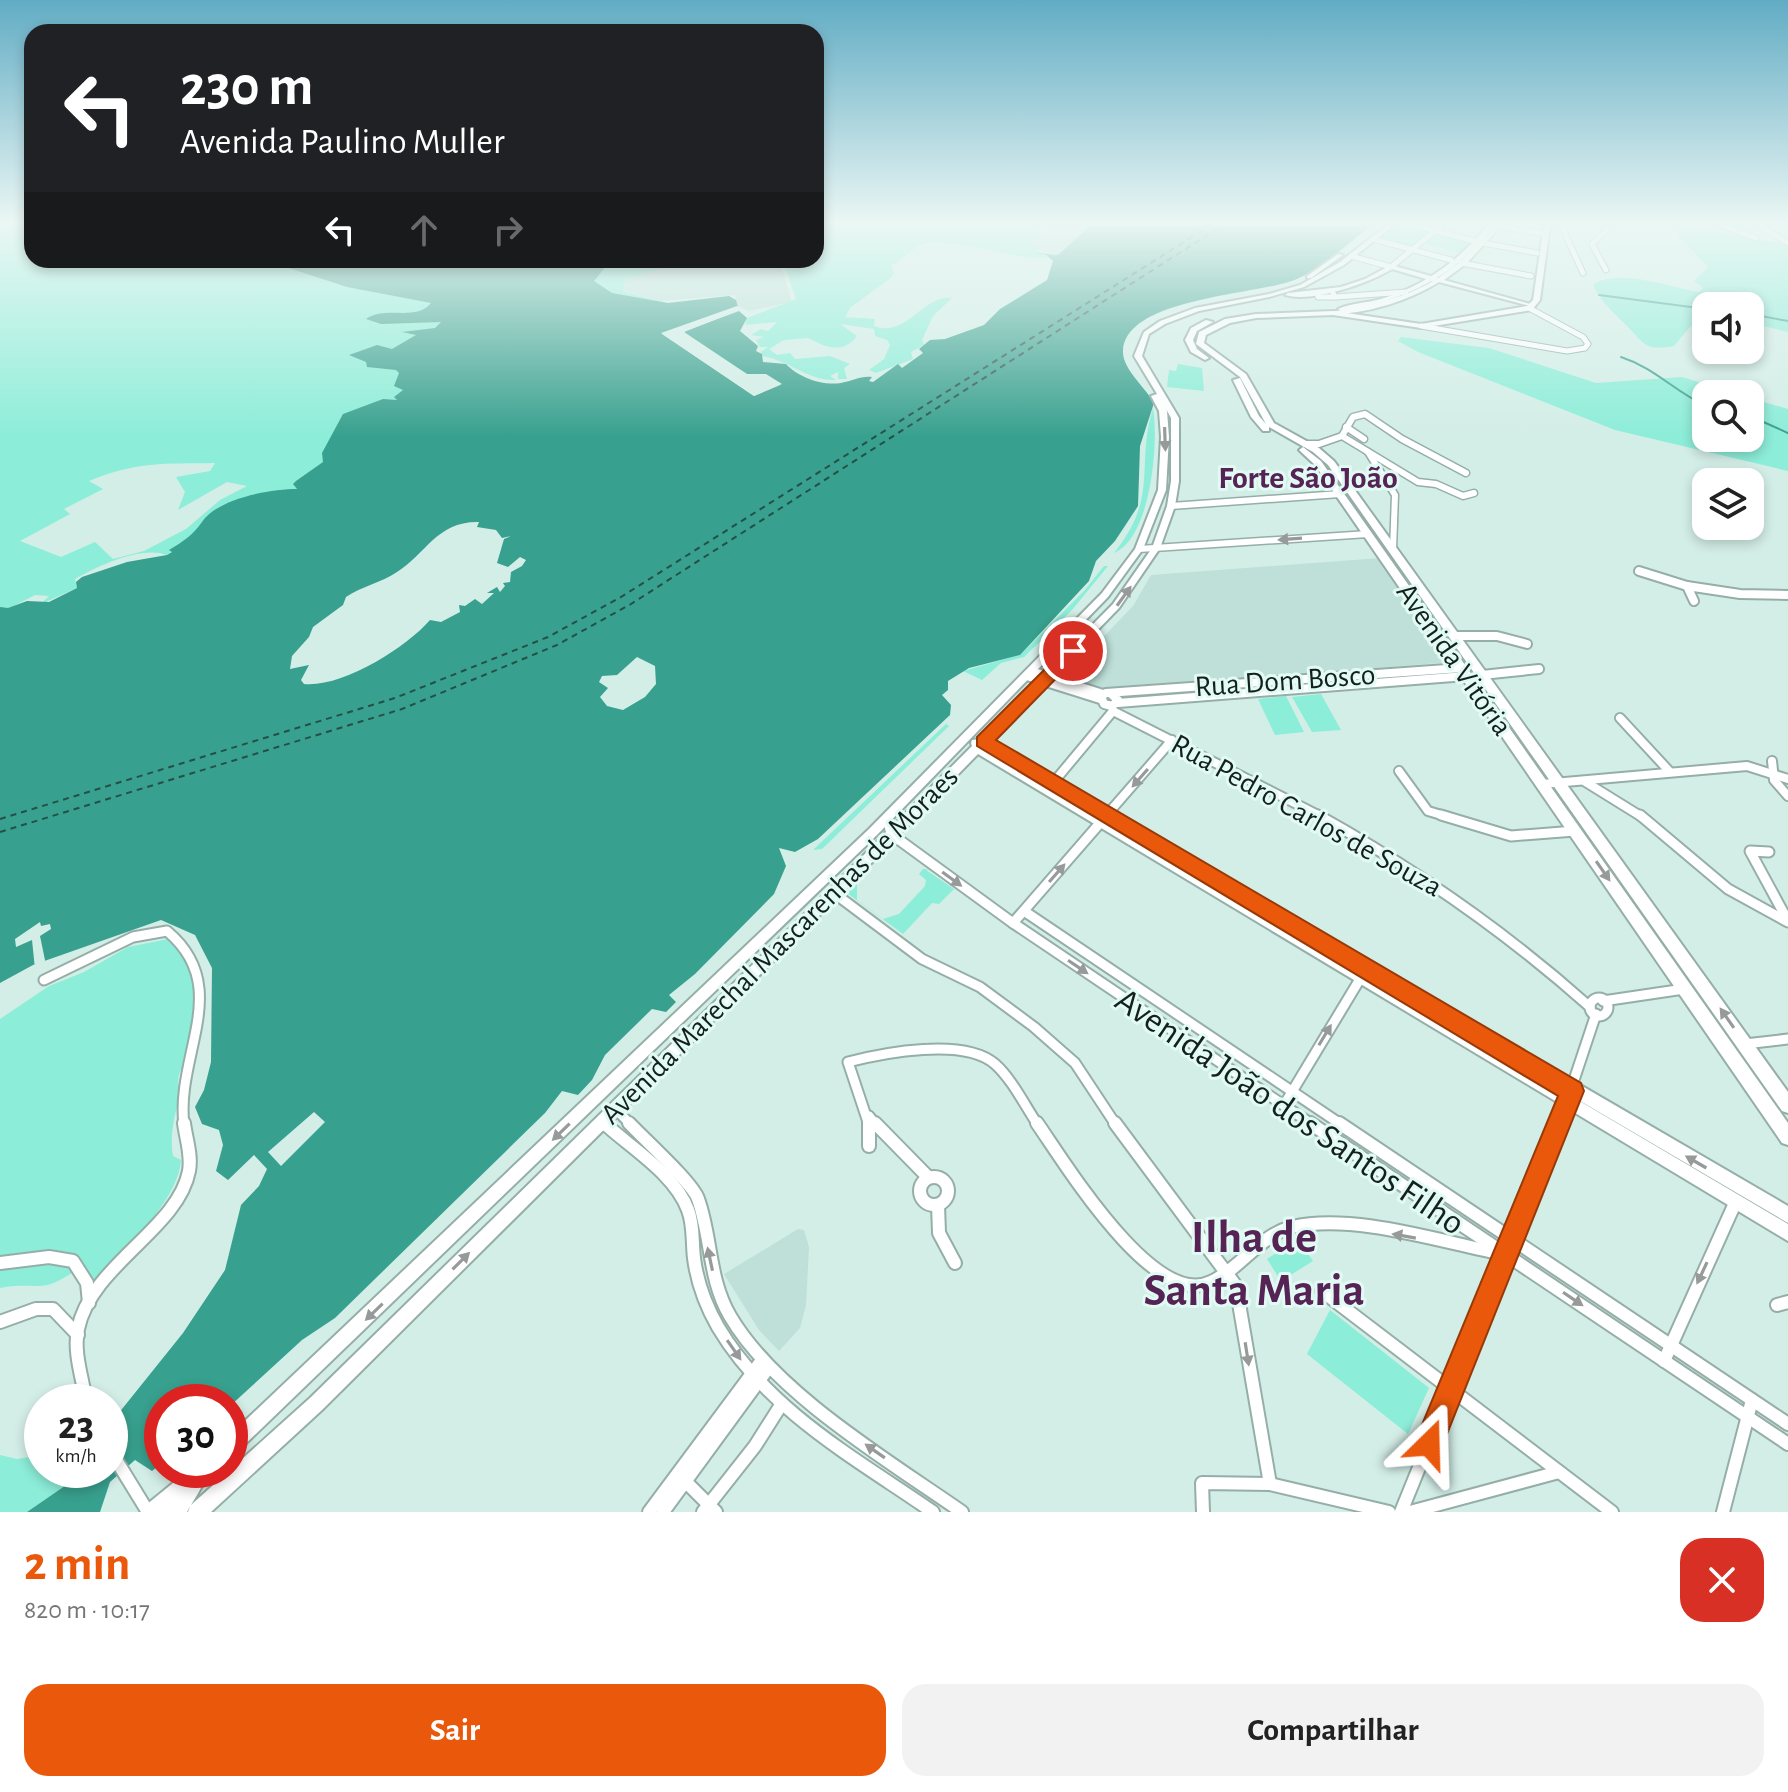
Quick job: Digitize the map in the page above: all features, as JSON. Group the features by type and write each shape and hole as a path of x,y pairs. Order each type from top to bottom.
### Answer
{"main road":[{"name":"Avenida Marechal Mascarenhas de Moraes","path":"248,1430 887,818 1105,595 1139,549 1162,490 1163,411 1131,357 1136,336 1156,320 1195,304 1235,296"},
{"name":"Avenida Marechal Mascarenhas de Moraes","path":"197,1512 316,1404 834,893 1116,606 1156,548 1171,506 1175,418 1141,365 1138,356 1141,342 1156,326 1193,310 1264,296"},
{"path":"1259,297 1313,296"},
{"path":"1336,311 1377,304 1400,296"},
{"path":"1336,311 1389,305 1413,296"},
{"path":"1488,296 1532,309"},
{"path":"1532,309 1534,296"},
{"path":"1336,311 1421,326 1532,309"},
{"name":"Avenida Vitória","path":"1336,311 1239,319 1210,328 1200,338 1204,350 1243,376 1268,422 1316,451 1334,467 1454,636 1472,672 1542,784 1788,1137"},
{"name":"Avenida Vitória","path":"1336,311 1233,315 1194,330 1189,340 1201,355 1235,378 1260,424 1316,451 1340,494 1368,534 1559,783 1788,1105"},
{"path":"980,745 1737,1195 1788,1233"},
{"path":"960,746 980,745 1053,783 1104,819 1360,979 1413,1003"},
{"path":"1737,1195 1788,1215"},
{"path":"151,1512 181,1488"},
{"path":"176,1512 191,1488"}],"street":[{"path":"1318,297 1330,296"},
{"path":"1421,326 1567,351 1585,348 1588,344 1583,337 1532,309"},
{"path":"1316,451 1342,436 1359,414 1371,416 1402,439 1466,473"},
{"path":"1346,427 1364,439"},
{"path":"1342,436 1418,482 1436,484 1463,496 1474,493"},
{"path":"1376,459 1395,495 1393,550"},
{"path":"1171,506 1340,494"},
{"path":"1139,549 1368,534"},
{"path":"1639,571 1687,586 1752,596 1788,595"},
{"path":"1687,586 1694,601"},
{"path":"1454,636 1497,636 1527,644"},
{"name":"Rua Dom Bosco","path":"1029,673 1104,695 1539,669"},
{"name":"Rua Dom Bosco","path":"1114,706 1472,672"},
{"name":"Rua Pedro Carlos de Souza","path":"1104,695 1114,706 1172,740 1340,826 1424,876 1481,914 1596,1005"},
{"path":"1053,783 1114,706"},
{"path":"1620,718 1670,772"},
{"path":"1013,923 1172,740"},
{"path":"1542,784 1747,766 1771,766 1788,779"},
{"path":"1771,766 1788,796"},
{"path":"1399,771 1428,811 1511,836 1575,831"},
{"path":"1584,781 1643,817 1703,872 1738,898 1788,922"},
{"path":"887,818 891,834"},
{"name":"Avenida João dos Santos Filho","path":"891,834 1013,923 1788,1444"},
{"path":"1769,852 1753,849 1750,857 1788,922"},
{"path":"834,893 922,959 980,987 1034,1027 1075,1063 1123,1135 1236,1286 1270,1484"},
{"name":"Avenida João dos Santos Filho","path":"1024,911 1788,1424"},
{"path":"44,980 145,933 167,931 180,940 196,969 199,1011 183,1120 192,1157 184,1186 89,1304 78,1335"},
{"path":"1284,1105 1360,979"},
{"path":"1401,1512 1508,1255 1570,1096 1596,1005 1685,989"},
{"path":"1745,1044 1788,1039"},
{"path":"955,1263 939,1233 938,1205 948,1192 945,1183 939,1178 928,1177 895,1147 869,1116 848,1062 872,1055 943,1051 965,1051 988,1058 1141,1258 1162,1275 1185,1287 1202,1286 1226,1273 1286,1228 1326,1222 1508,1255"},
{"path":"615,1108 698,1197 709,1260 719,1290 730,1316 766,1364 842,1427 962,1512"},
{"path":"869,1116 869,1146"},
{"path":"602,1121 685,1202 694,1234 696,1267 706,1299 718,1327 754,1377 781,1405 933,1512"},
{"path":"928,1177 921,1184 920,1194 925,1202 938,1205"},
{"path":"1664,1361 1737,1195"},
{"path":"0,1263 64,1257 83,1267 88,1275 89,1304"},
{"path":"1322,1291 1612,1512"},
{"path":"0,1322 37,1310 57,1308 63,1311 78,1335 84,1384"},
{"path":"649,1512 766,1364"},
{"path":"663,1512 754,1377"},
{"path":"1723,1512 1752,1400"},
{"path":"685,1481 709,1510 781,1405"},
{"path":"1410,1512 1559,1472"},
{"path":"908,1494 915,1478"},
{"path":"128,1479 151,1512"},
{"path":"1203,1512 1202,1483 1270,1484 1389,1512"}],"shaded area":[{"path":"0,296 639,296 668,303 601,386 194,535 167,555 145,553 107,563 75,579 77,588 41,604 49,596 35,595 0,613","holes":["215,463 210,471 176,477 185,492 178,510 227,482 247,486 220,500 186,529 144,551 113,559 95,542 61,557 20,541 70,514 64,509 103,489 89,481 122,470 151,465"]},
{"path":"392,296 626,296 668,303 729,296 736,300 738,307 662,334 754,396 780,385 766,376 748,375 684,334 685,331 739,311 747,318 740,331 758,346 756,351 762,354 763,362 786,364 817,381 841,383 867,377 872,377 869,381 873,382 898,364 902,368 923,353 919,349 930,340 945,339 984,325 1000,309 1022,296 1223,296 1169,309 1146,319 1130,333 1123,351 1126,365 1154,403 1140,446 1138,506 1115,541 1096,561 1089,581 1020,655 969,668 948,681 948,690 942,695 951,705 950,715 818,839 795,852 779,848 786,866 774,894 695,974 669,995 676,1002 666,1012 652,1009 605,1055 592,1080 578,1095 562,1091 545,1113 335,1318 302,1340 248,1390 248,1384 144,1384 144,1466 135,1460 128,1466 128,1402 183,1333 225,1270 241,1205 259,1186 267,1169 254,1155 228,1180 216,1171 223,1145 219,1130 202,1124 195,1107 204,1090 211,1062 212,968 195,935 161,920 33,965 0,983 0,607 8,608 27,601 49,602 77,588 76,582 82,577 127,562 167,555 210,514 232,501 260,493 297,489 293,484 323,462 322,453 343,414 383,399 397,400 394,397 403,390 394,386 399,373 396,370 367,367 366,362 349,355 377,345 392,349 416,335 402,332 435,328 441,322 381,324 366,319 382,313 417,312 431,303","holes":["479,522 477,527 496,530 502,538 511,536 504,539 497,563 508,567 520,557 526,560 511,572 510,582 503,583 505,586 500,592 497,587 487,593 494,593 482,604 475,599 465,606 459,605 460,612 441,622 430,620 389,654 336,680 304,684 301,680 309,665 290,669 292,656 309,637 313,627 343,605 346,597 397,572 453,527","637,657 655,666 656,684 645,697 623,710 607,706 600,697 608,688 599,682 602,676 617,675"]},
{"path":"641,296 728,296 661,301"},
{"path":"735,296 790,296 792,302 749,311 737,306"},
{"path":"795,296 867,296 851,307 845,317 875,319 874,326 885,328 896,327 932,303 952,298 933,316 922,340 924,345 911,352 913,359 876,373 869,370 884,359 890,345 887,340 875,336 874,329 840,324 857,336 846,346 834,348 808,338 784,340 769,349 777,355 790,353 795,359 830,356 850,364 844,368 847,379 838,379 838,372 830,376 836,380 816,377 762,356 761,352 768,347 760,347 756,340 764,337 751,335 761,329 768,331 777,322 745,325 747,318 796,299"},
{"path":"1600,296 1692,296 1692,326 1674,346 1650,346 1640,340"},
{"path":"1764,296 1788,296 1788,332 1764,326"},
{"path":"1401,337 1489,348 1596,383 1682,377 1692,380 1692,448 1615,430 1418,352 1398,341"},
{"path":"1178,364 1202,368 1204,391 1167,387 1169,370 1176,371"},
{"path":"1764,402 1788,409 1788,471 1708,452 1764,452"},
{"path":"1153,408 1155,443 1150,488 1137,529 1127,544 1114,553 1128,533 1142,498 1148,429"},
{"path":"1381,558 1451,662 1110,690 1066,676 1133,606 1151,575"},
{"path":"1104,566 1108,566 1072,610 1024,657 1001,663 982,680 963,671 1020,655 1084,591"},
{"path":"1321,694 1341,730 1312,732 1292,697"},
{"path":"1286,696 1304,732 1275,735 1258,699"},
{"path":"946,724 949,726 822,849 813,850"},
{"path":"923,869 929,869 926,870 954,889 939,904 932,903 903,934 847,893 854,886 850,886 857,883 857,900 883,919 899,914 925,886 926,880 919,874"},
{"path":"173,938 192,965 195,1002 193,1039 179,1074 181,1093 172,1132 173,1156 181,1160 178,1176 146,1226 92,1284 82,1267 46,1285 0,1288 0,1019 49,986 84,972 128,947"},
{"path":"798,1229 804,1230 809,1247 806,1305 800,1328 779,1351 759,1330 724,1274"},
{"path":"1298,1239 1313,1261 1281,1281 1267,1259"},
{"path":"1330,1310 1429,1388 1408,1434 1307,1354"},
{"path":"0,1455 24,1458 24,1488 62,1488 27,1512 0,1512"},
{"path":"62,1488 108,1488 100,1512 27,1512"}],"pier":[{"path":"737,306 742,309 684,332 747,374 766,374 782,384 754,396 661,333","holes":["680,331 681,337 746,378 764,380 772,385 755,392 670,335"]},
{"path":"40,922 41,926 50,924 51,929 40,936 46,965 35,969 32,940 16,947 15,939"},
{"path":"314,1112 325,1122 281,1166 268,1152"}],"waterway":[{"path":"1603,296 1692,307"},
{"path":"1764,317 1788,321"},
{"path":"1621,357 1644,367 1692,398"},
{"path":"1764,422 1788,433"}],"ferry route":[{"path":"0,819 395,698 548,637 621,597 1099,296"},
{"path":"0,832 402,709 557,645 631,604 1113,296"}],"district":[{"name":"Forte São João","path":"1308,477"},
{"name":"Ilha de Santa Maria","path":"1254,1262"}],"route":[{"path":"1073,651 983,742 1572,1091 1429,1444"}]}
